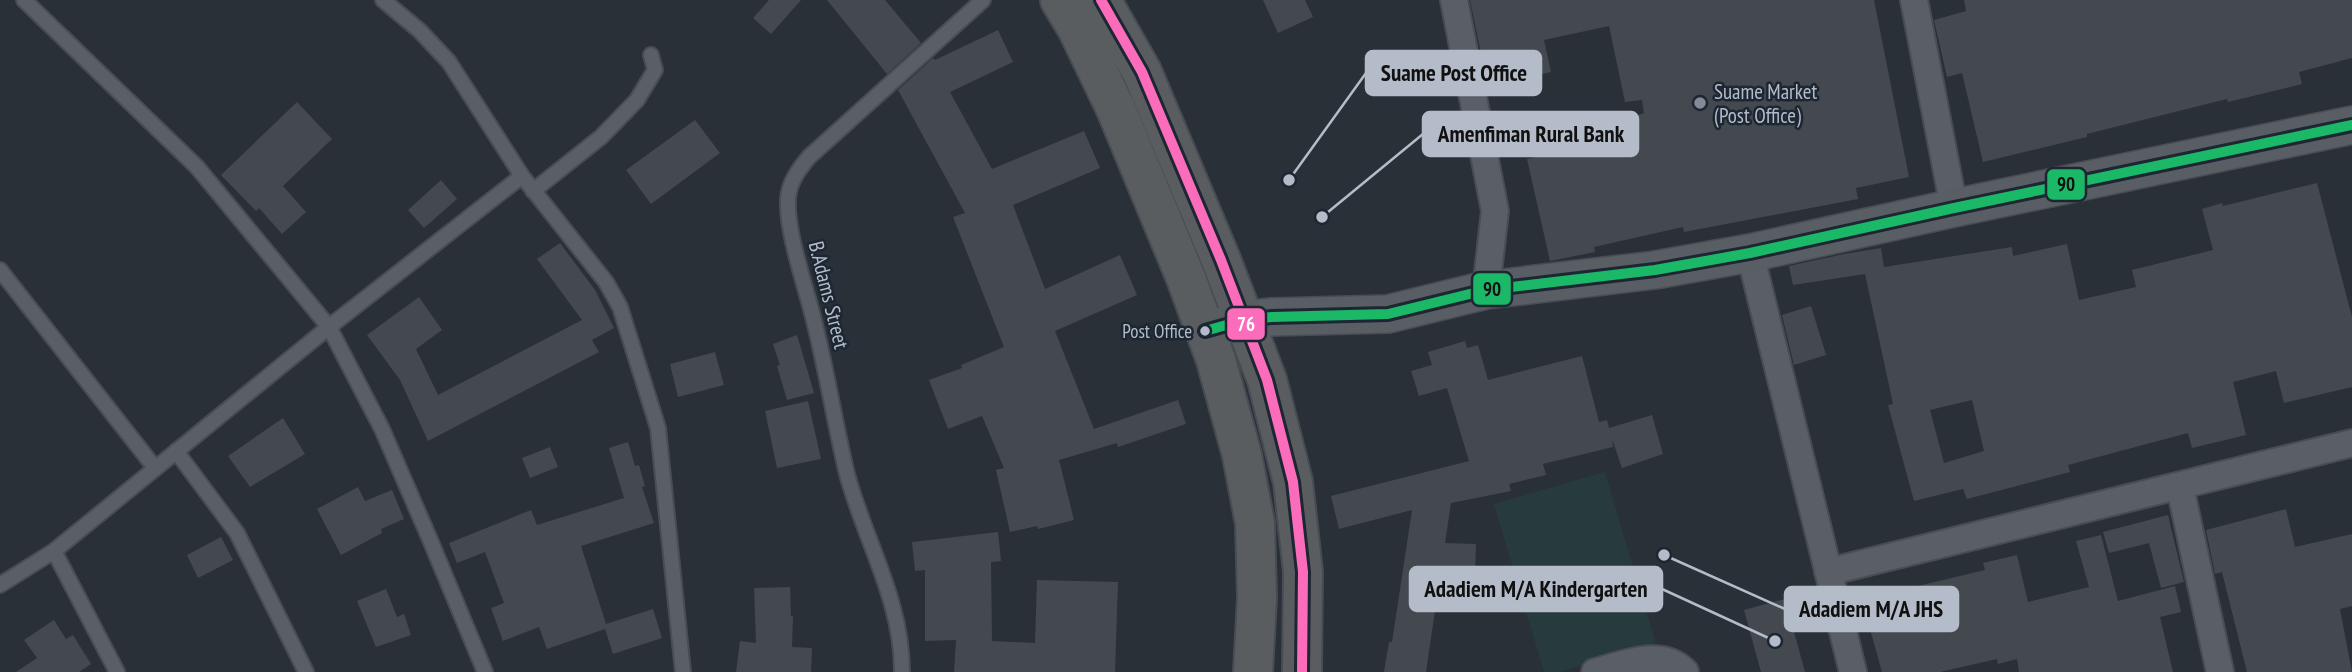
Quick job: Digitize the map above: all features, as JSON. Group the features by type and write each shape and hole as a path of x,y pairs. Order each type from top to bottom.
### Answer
{"highway":[{"path":"1060,0 1077,27 1116,109 1186,278 1216,360 1242,455 1255,523 1257,598 1253,672"},
{"path":"1101,0 1142,72 1267,380 1293,482 1303,572 1302,672"}],"street":[{"path":"1454,0 1495,211 1486,290"},
{"path":"1914,0 1954,208"},
{"path":"1205,331 1244,320 1388,314 1486,290 1655,270 1750,253 2352,125"},
{"path":"1750,253 1853,672"},
{"path":"1828,572 2352,443"},
{"path":"2180,486 2220,672"},
{"path":"1595,672 1650,658 1667,660 1680,666 1685,672"}],"lane":[{"path":"24,0 197,167 329,327 382,429 485,672"},
{"path":"383,0 449,62 522,176 606,282 620,307 651,403 663,464 683,672"},
{"name":"B.Adams Street","path":"902,672 900,629 848,474 816,328 793,240 788,198 795,174 809,157 984,0"},
{"path":"533,191 601,137 638,100 655,70 651,55"},
{"path":"0,585 54,551 329,327 522,176"},
{"path":"0,270 155,468"},
{"path":"176,451 237,533 306,672"},
{"path":"54,551 117,672"}],"green space":[{"path":"1605,472 1656,644 1560,672 1544,672 1494,504"}],"building":[{"path":"769,0 801,0 771,34 753,18"},
{"path":"827,0 885,0 921,43 887,74"},
{"path":"1263,0 1305,0 1313,17 1278,33"},
{"name":"Suame Market (Post Office)","path":"1470,0 1874,0 1909,177 1856,188 1858,199 1684,232 1683,227 1594,247 1595,252 1550,261 1527,159 1630,136 1627,119 1644,113 1642,100 1625,102 1609,26 1544,40 1551,72 1495,85 1487,52 1481,53"},
{"path":"1964,0 2352,0 2352,58 2299,72 2302,84 2228,102 2227,99 1983,162 1962,73 1947,77 1934,20 1966,11"},
{"path":"998,30 1013,62 950,92 992,169 1084,131 1100,168 1013,205 1045,289 1120,255 1137,295 1055,331 1094,429 1178,400 1186,424 1118,447 1117,443 1059,460 1074,520 1038,529 1037,526 1010,532 996,470 1004,468 982,416 948,429 929,380 962,368 961,365 1004,347 953,217 965,213 898,90 933,58 935,60"},
{"path":"297,102 332,139 283,186 306,212 282,234 259,208 256,211 221,175"},
{"path":"695,120 720,153 651,204 626,170"},
{"path":"441,180 457,199 424,228 408,210"},
{"path":"2317,183 2352,317 2352,387 2284,403 2276,371 2233,382 2246,435 2192,448 2188,433 2068,465 2070,472 1967,499 1963,489 1914,501 1888,405 1893,404 1865,274 1793,285 1789,266 1881,248 1884,267 2012,247 2013,256 2067,244 2079,300 2136,287 2132,270 2213,250 2202,209 2222,203 2223,206","holes":["1972,400 1984,451 1944,463 1930,410"]},
{"path":"560,243 595,290 614,328 592,340 599,352 428,441 400,380 367,335 419,297 442,330 416,349 438,395 582,320 537,259"},
{"path":"1811,306 1826,355 1794,365 1782,315"},
{"path":"797,335 814,393 787,400 773,344"},
{"path":"1465,341 1467,348 1478,345 1488,380 1582,356 1599,422 1607,420 1609,428 1652,415 1663,454 1622,468 1612,439 1613,447 1543,464 1546,475 1509,484 1511,491 1451,503 1445,543 1476,544 1474,598 1437,597 1426,672 1384,672 1389,642 1392,642 1412,510 1339,529 1331,496 1469,461 1447,388 1419,396 1411,371 1432,365 1428,352"},
{"path":"715,352 724,385 678,397 670,364"},
{"path":"808,401 821,459 777,468 765,411"},
{"path":"283,418 305,454 250,487 228,456"},
{"path":"628,442 635,466 639,465 645,486 642,487 654,523 581,546 606,624 653,609 662,638 613,654 605,629 547,649 539,627 503,641 491,608 504,603 485,552 457,563 449,543 531,510 537,525 624,498 609,448"},
{"path":"550,447 558,467 530,478 522,458"},
{"path":"358,487 365,501 392,490 404,519 381,529 382,533 341,555 317,509"},
{"path":"2286,509 2295,547 2352,534 2352,606 2340,609 2352,672 2247,672 2222,572 2215,574 2206,530"},
{"path":"2168,515 2184,582 2161,588 2149,543 2109,553 2103,532"},
{"path":"998,532 1001,561 991,562 992,641 1035,643 1037,580 1118,582 1115,672 954,672 956,640 925,641 925,570 915,571 912,542"},
{"path":"2101,535 2118,601 2175,586 2181,612 2160,617 2173,672 2019,672 2017,659 1998,664 1997,659 1940,672 1882,672 1865,611 1876,596 1985,570 1983,563 2017,555 2028,602 2089,587 2076,541"},
{"path":"221,537 233,560 198,578 187,555"},
{"path":"790,587 792,647 812,648 811,672 736,672 740,641 756,643 754,588"},
{"path":"386,589 397,617 404,614 411,635 376,647 357,601"},
{"path":"1785,599 1805,672 1761,672 1744,610"},
{"path":"54,620 66,639 73,635 91,664 79,672 16,672 37,658 24,640"}],"transit line":[{"name":"76","path":"1101,0 1142,72 1221,260 1267,380 1293,482 1303,572 1302,672"},
{"name":"90","path":"1205,331 1244,320 1272,317 1388,314 1486,290 1655,270 1750,253 2352,125"}],"place":[{"name":"Suame Market (Post Office)","path":"1700,103"},
{"name":"Suame Post Office","path":"1289,180"},
{"name":"Amenfiman Rural Bank","path":"1322,217"},
{"name":"Post Office","path":"1205,331"},
{"name":"Adadiem M/A JHS","path":"1664,555"},
{"name":"Adadiem M/A Kindergarten","path":"1775,641"}]}
